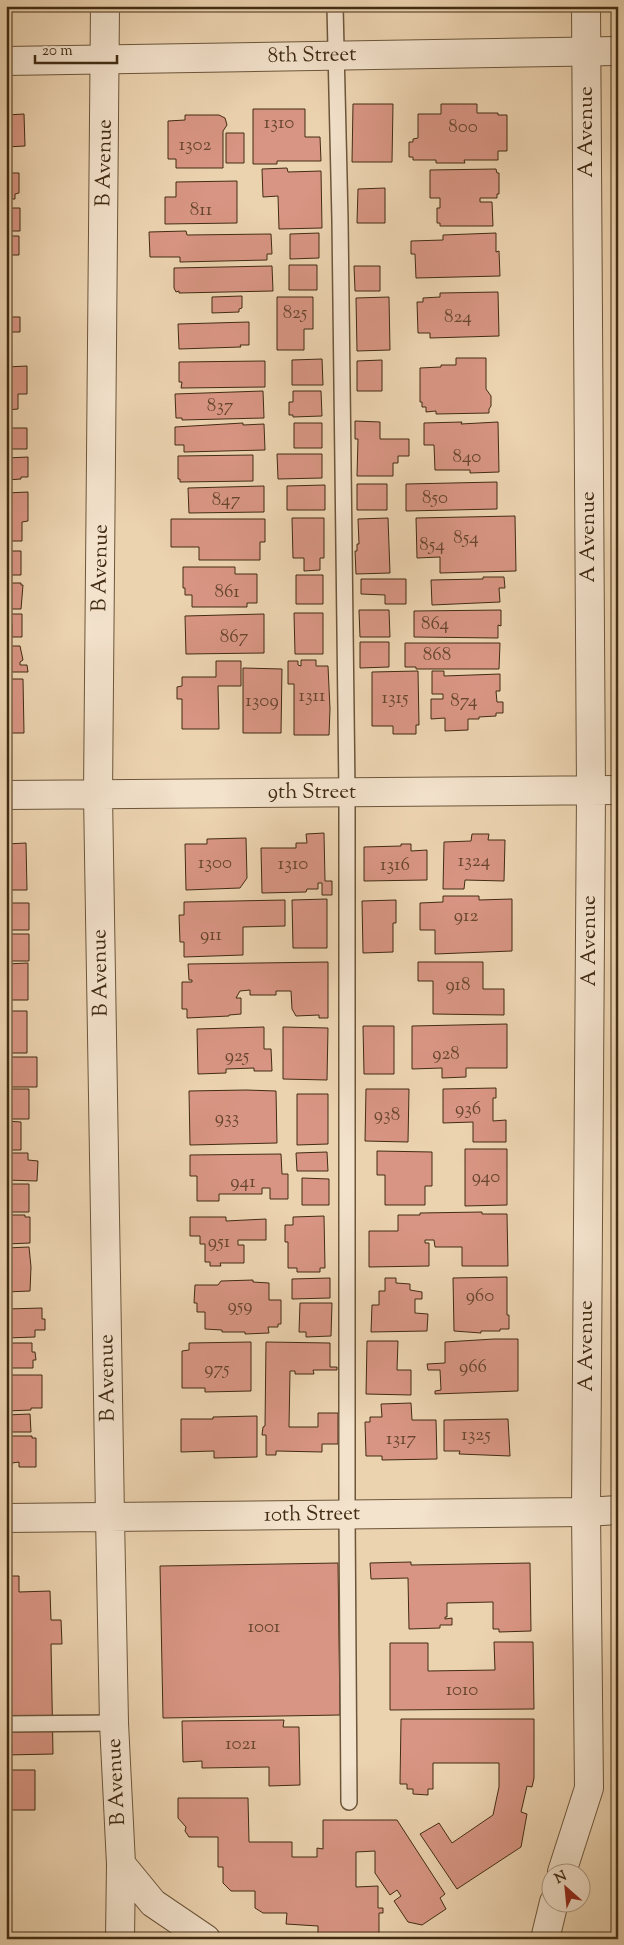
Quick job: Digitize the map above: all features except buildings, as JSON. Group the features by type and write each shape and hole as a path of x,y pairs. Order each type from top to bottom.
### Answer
{"street":[{"name":"B Avenue","path":"105,6 98,795 114,1723 121,1864 120,1939"},
{"name":"A Avenue","path":"565,1862 589,1788 586,1512 591,790 586,6"},
{"name":"8th Street","path":"6,61 618,51"},
{"name":"9th Street","path":"6,795 618,790"},
{"name":"10th Street","path":"6,1518 586,1512 618,1510"},
{"path":"121,1864 153,1903 206,1939"},
{"path":"545,1939 552,1912"}],"lane":[{"path":"335,6 340,220 347,793 349,1802"},
{"path":"6,1724 114,1723"}]}
